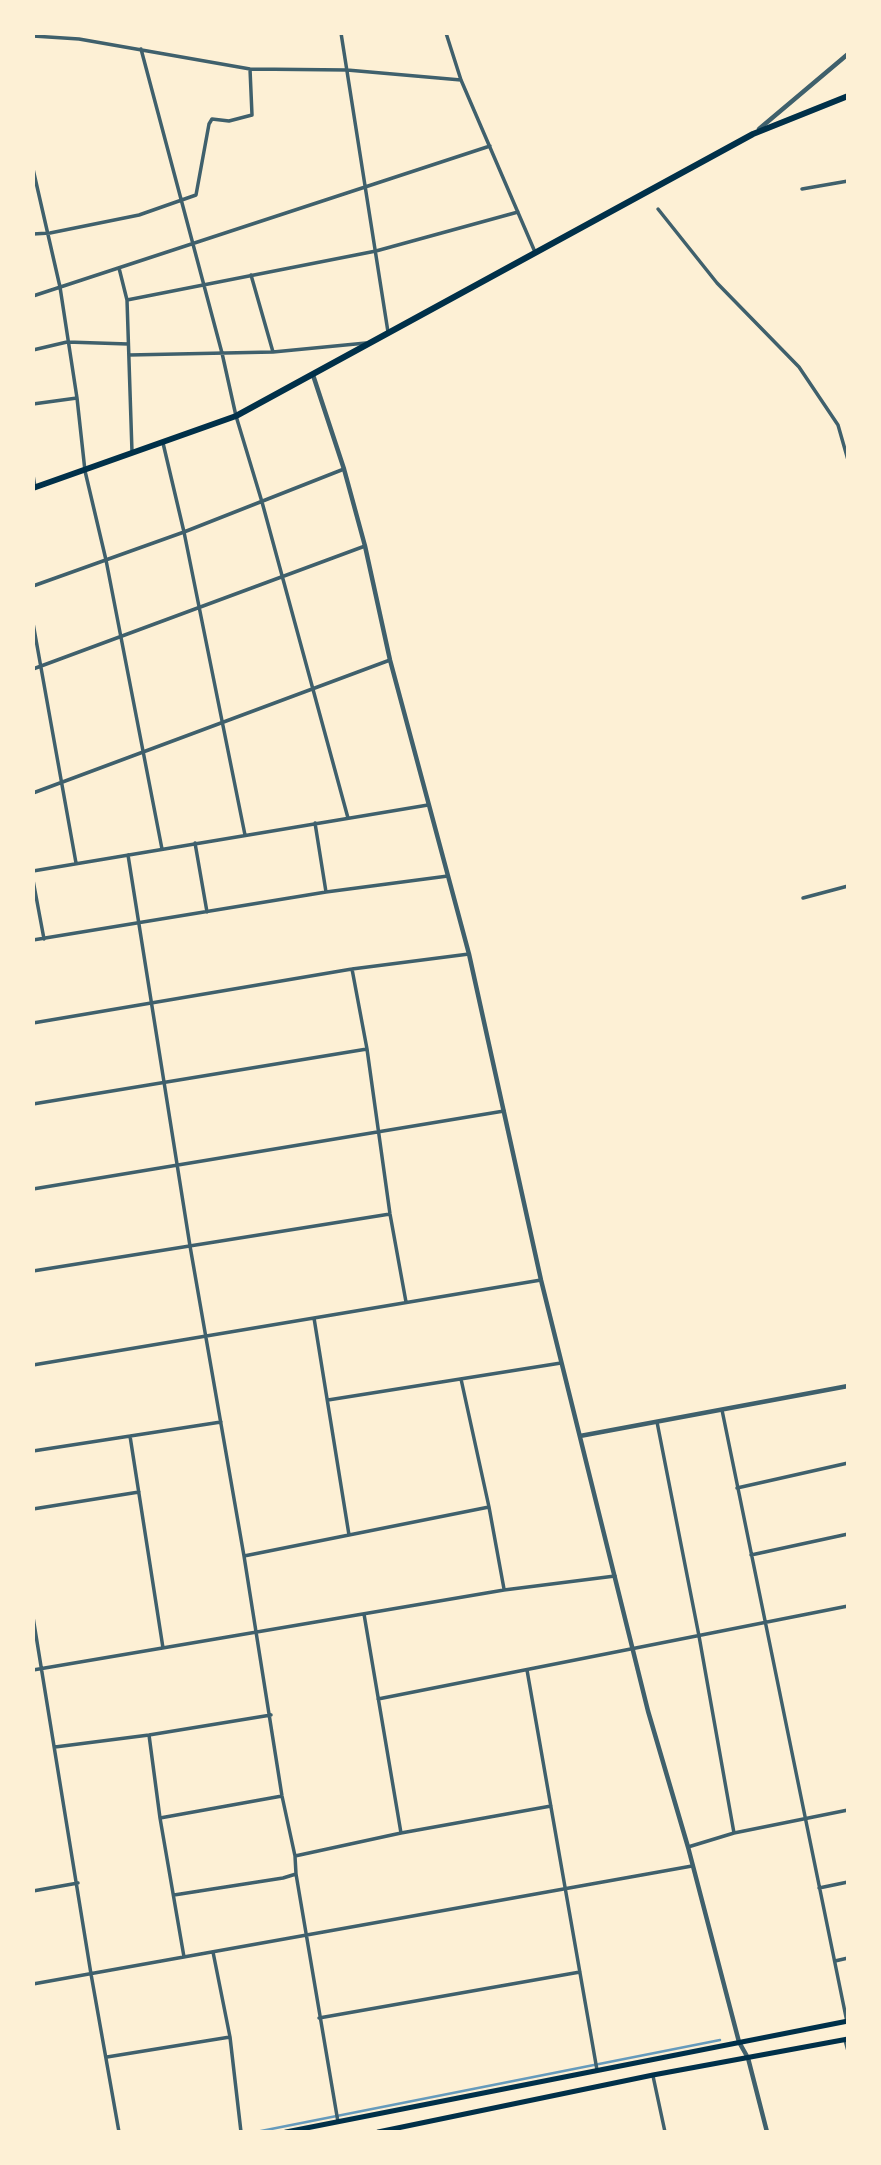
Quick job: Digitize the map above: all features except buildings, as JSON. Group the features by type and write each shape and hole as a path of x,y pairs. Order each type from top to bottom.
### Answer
{"highway":[{"path":"34,488 236,416 753,135 848,96"}],"main road":[{"path":"286,2132 847,2022"},
{"path":"378,2132 847,2040"}],"street":[{"path":"341,33 388,332"},
{"path":"446,33 461,80 535,252"},
{"path":"33,36 79,39 250,69 347,70 461,80"},
{"path":"141,49 222,353 236,416 348,818"},
{"path":"753,135 848,54"},
{"path":"33,234 139,215 196,195 212,119 229,121 252,115 250,69"},
{"path":"33,296 490,145"},
{"path":"33,169 50,233 60,287 85,471 106,560 162,849"},
{"path":"802,188 848,181"},
{"path":"658,209 717,283 799,367 838,425 848,460"},
{"path":"127,300 376,251 518,212"},
{"path":"119,268 127,300 132,454"},
{"path":"251,275 273,352"},
{"path":"33,350 67,342 129,344"},
{"path":"129,355 273,352 368,343"},
{"path":"313,375 344,469 365,547 390,660 468,954 541,1280 648,1711 688,1847 739,2042 748,2058 767,2132"},
{"path":"33,404 77,398"},
{"path":"163,443 200,607 245,835"},
{"path":"33,586 344,469"},
{"path":"33,475 34,488"},
{"path":"33,669 365,547"},
{"path":"33,624 76,863"},
{"path":"33,793 390,660"},
{"path":"33,870 430,805"},
{"path":"315,823 326,892"},
{"path":"195,843 207,912"},
{"path":"128,855 190,1246 338,2122"},
{"path":"33,940 326,892 448,876"},
{"path":"33,880 44,939"},
{"path":"803,898 848,886"},
{"path":"33,1023 352,969 468,954"},
{"path":"352,969 406,1302"},
{"path":"33,1104 367,1049"},
{"path":"33,1189 503,1111"},
{"path":"33,1271 390,1213"},
{"path":"33,1365 541,1280"},
{"path":"314,1318 349,1535"},
{"path":"328,1400 562,1363"},
{"path":"461,1379 504,1590"},
{"path":"580,1436 848,1385"},
{"path":"721,1408 847,2022"},
{"path":"656,1420 699,1636 734,1833"},
{"path":"33,1451 221,1422"},
{"path":"130,1436 163,1648"},
{"path":"737,1488 848,1463"},
{"path":"33,1508 139,1492"},
{"path":"244,1556 489,1507"},
{"path":"750,1555 848,1534"},
{"path":"33,1670 504,1590 615,1576"},
{"path":"378,1699 848,1606"},
{"path":"364,1614 401,1833"},
{"path":"33,1617 119,2132"},
{"path":"527,1670 597,2070"},
{"path":"55,1747 271,1715"},
{"path":"149,1735 184,1957"},
{"path":"160,1818 282,1796"},
{"path":"295,1856 401,1833 551,1806"},
{"path":"688,1847 734,1833 848,1810"},
{"path":"33,1984 692,1866"},
{"path":"173,1896 296,1874"},
{"path":"819,1888 848,1882"},
{"path":"33,1891 78,1883"},
{"path":"213,1952 230,2038 241,2132"},
{"path":"835,1961 848,1958"},
{"path":"319,2018 580,1972"},
{"path":"107,2057 230,2038"},
{"path":"847,2040 848,2051"},
{"path":"653,2076 665,2132"}],"waterway":[{"path":"256,2132 720,2040"}]}
